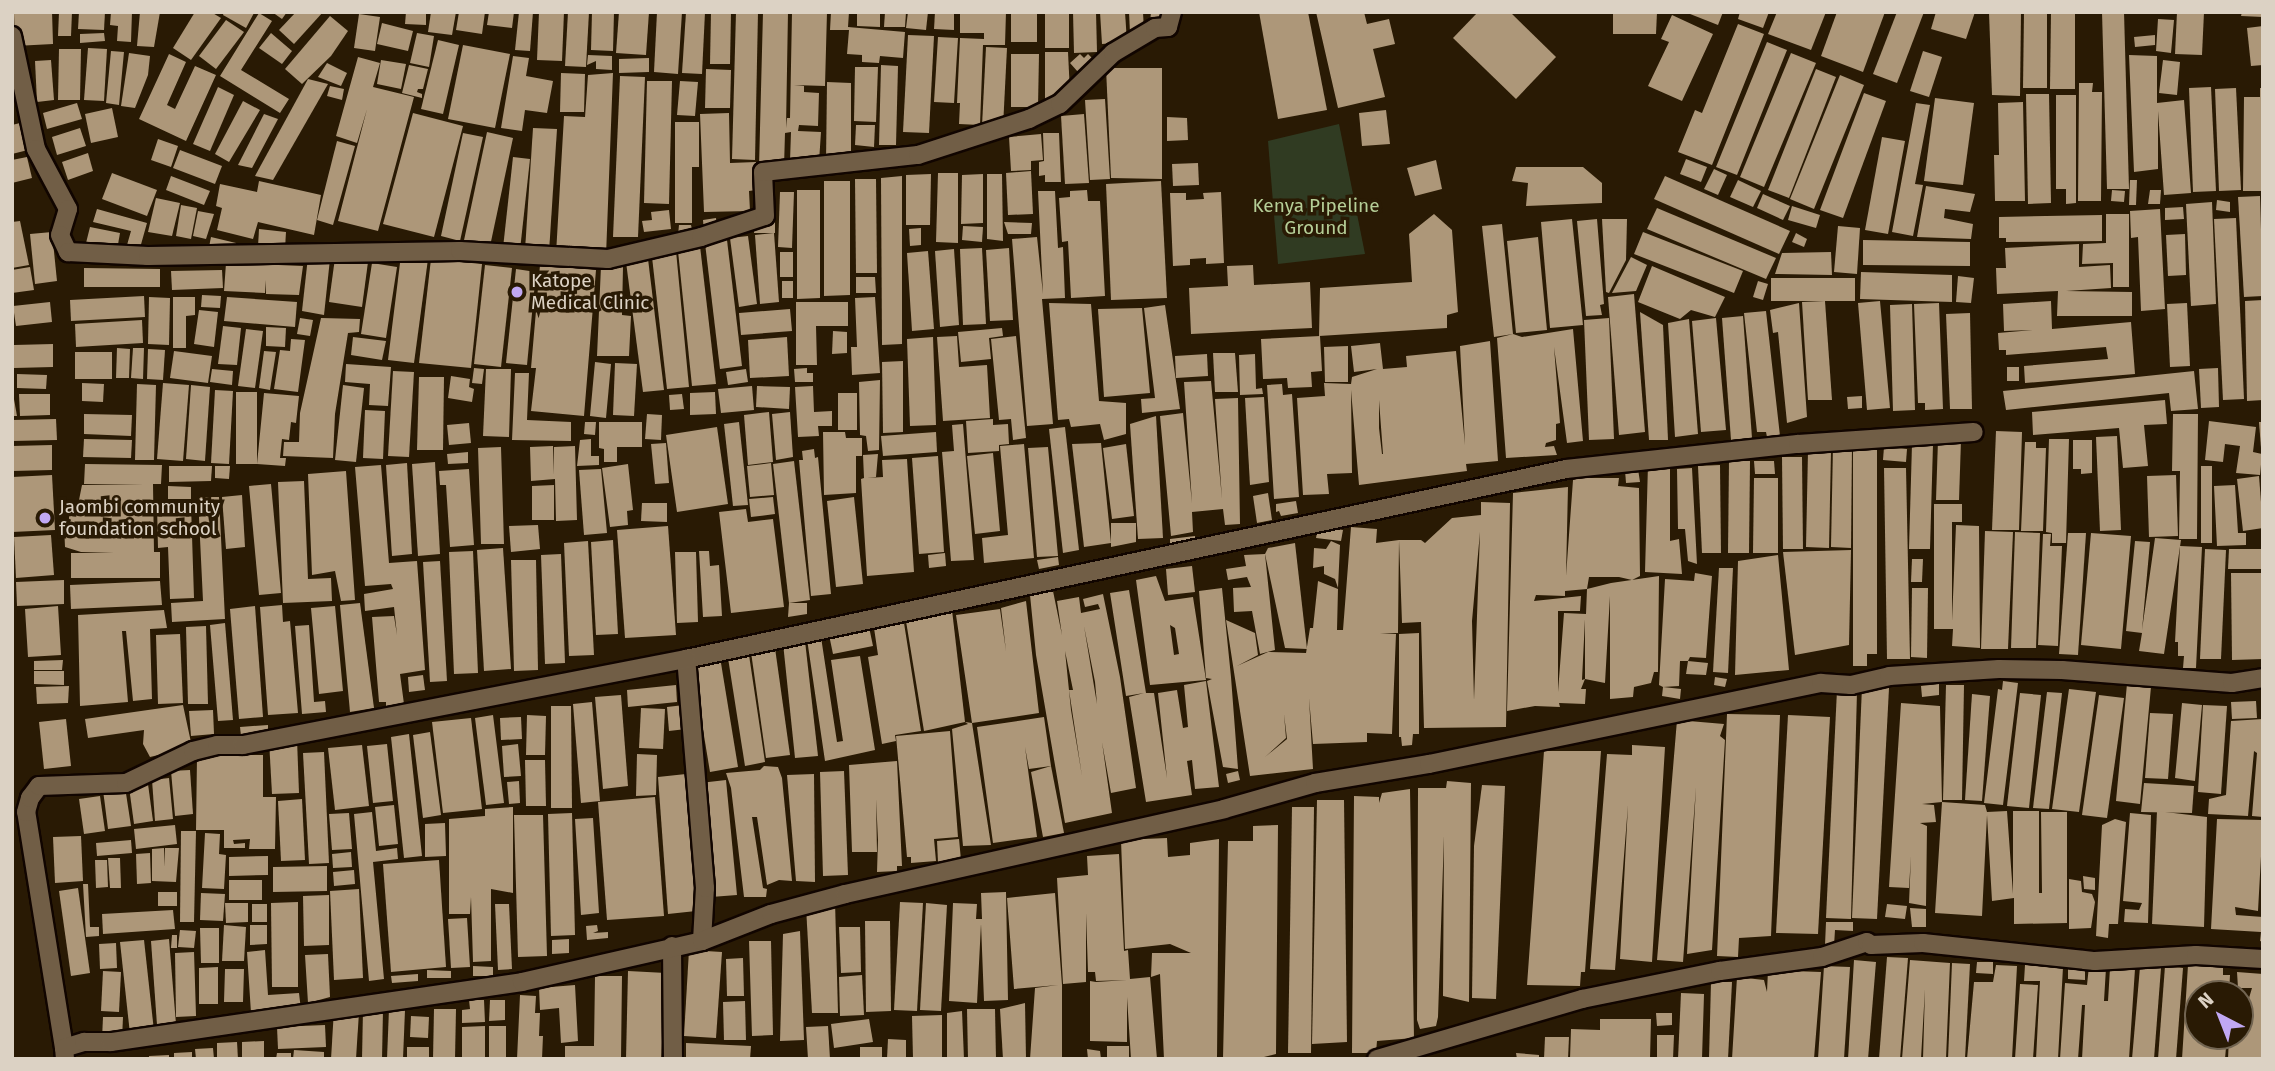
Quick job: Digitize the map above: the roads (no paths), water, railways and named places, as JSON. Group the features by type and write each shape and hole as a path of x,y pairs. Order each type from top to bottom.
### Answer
{"street":[{"path":"12,36 36,149 68,209 60,235 68,252 148,256 460,251 608,260 701,237 765,216 764,172 918,155 1029,119 1060,104 1113,53 1155,27 1168,27 1172,12"},
{"path":"1974,432 1798,444 1566,469 686,659 243,744 217,745 193,751 126,783 39,786 30,798 26,812 64,1053 84,1041 111,1042 522,982 702,941 771,914 845,894 1211,812 1315,783 1429,764 1821,683 1851,685 1889,676 1999,669 2062,670 2232,683 2263,678"},
{"path":"686,659 705,888 702,941"},
{"path":"1377,1059 1582,999 1720,971 1822,957 1867,942 1871,945 1923,943 2095,961 2196,955 2263,959"},
{"path":"672,946 673,1059"}],"place":[{"name":"Katope Medical Clinic","path":"517,292"},
{"name":"Jaombi community foundation school","path":"45,518"}],"park label":[{"name":"Kenya Pipeline Ground","path":"1316,217"}]}
